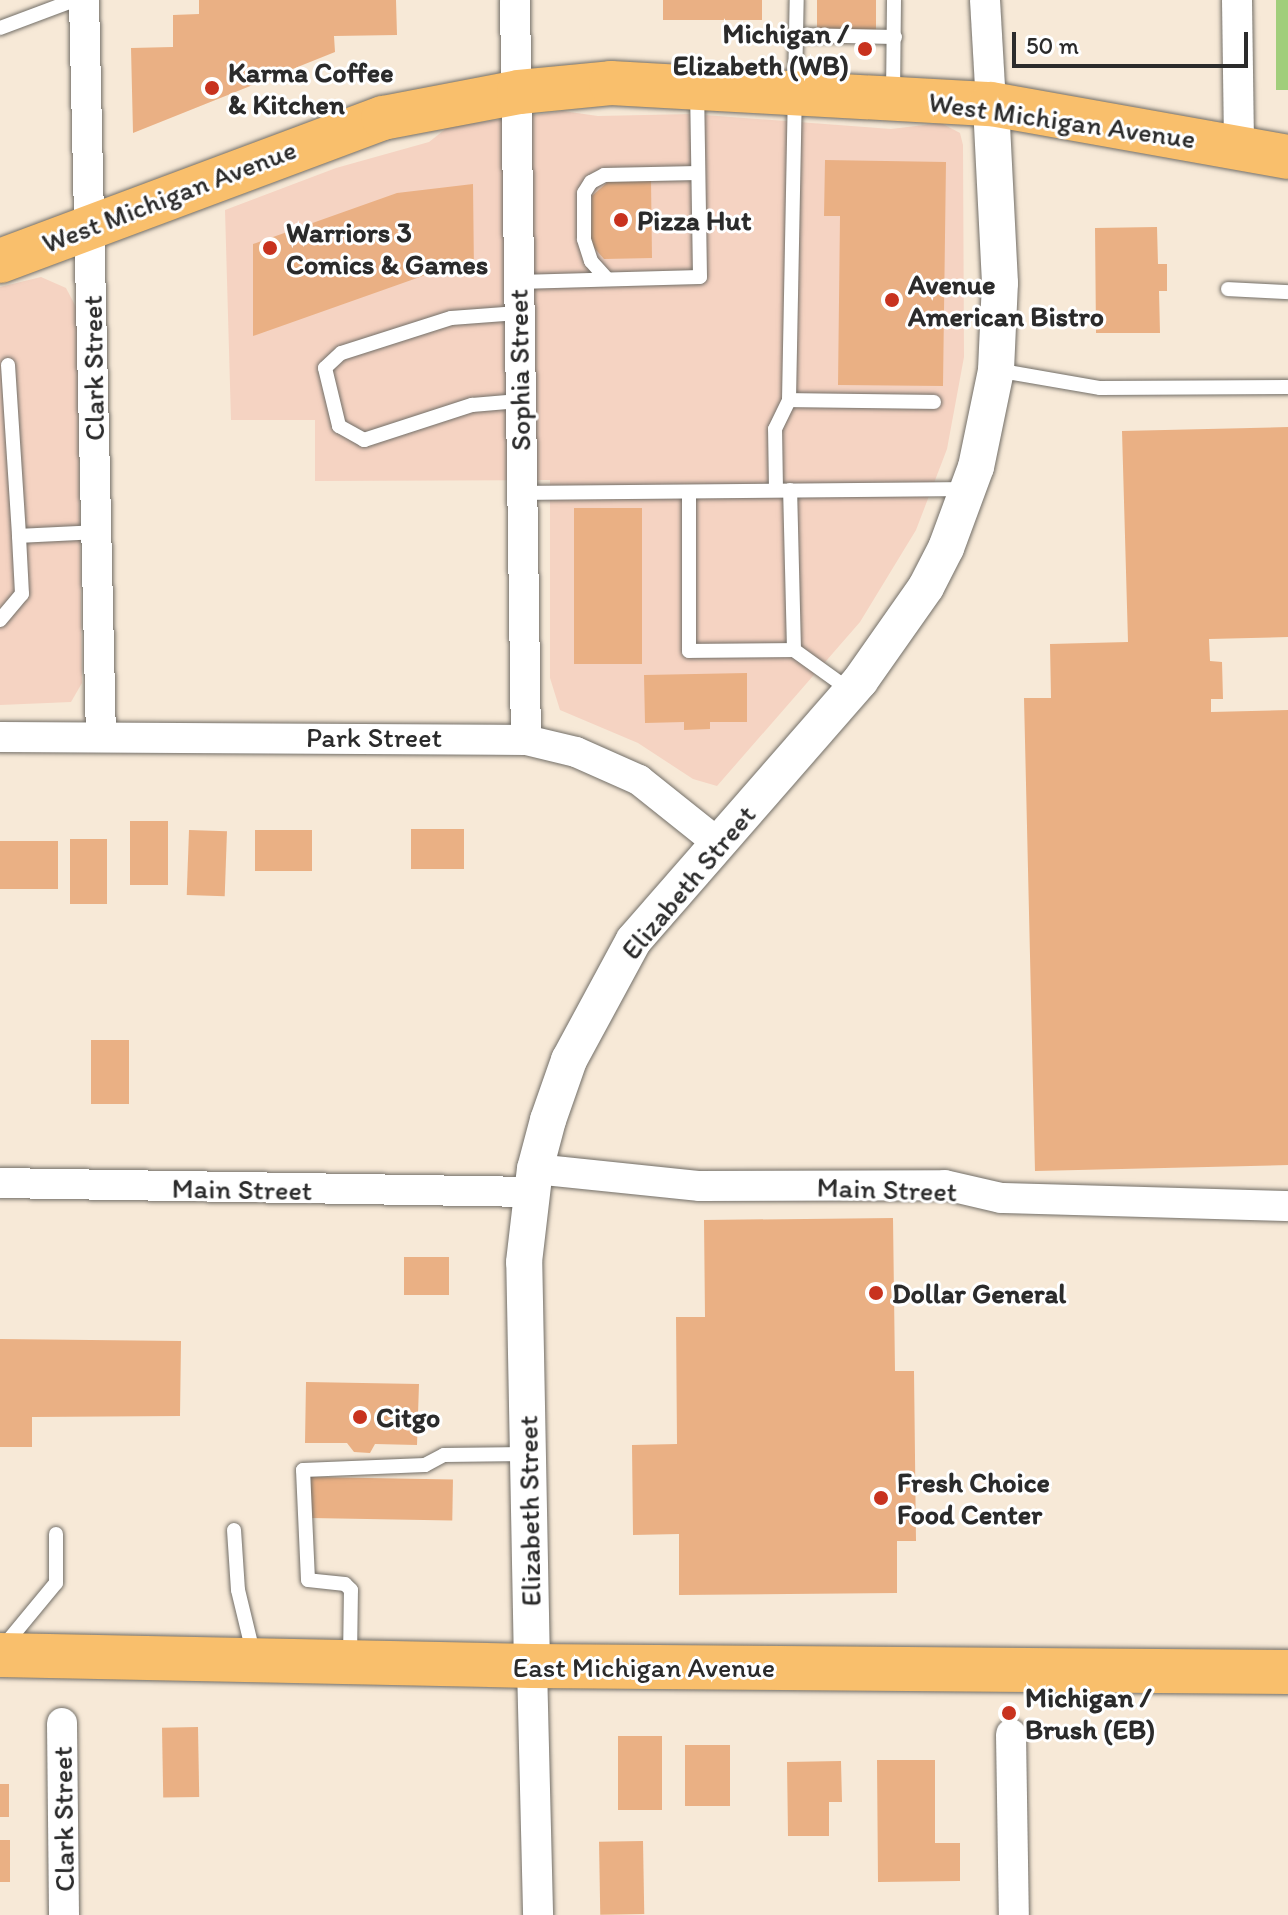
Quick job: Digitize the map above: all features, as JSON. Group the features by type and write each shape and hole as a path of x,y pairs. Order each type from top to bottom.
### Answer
{"main road":[{"name":"West Michigan Avenue","path":"0,261 383,118 519,92 611,83 697,84 991,104 1288,157"},
{"name":"East Michigan Avenue","path":"0,1653 350,1664 1288,1672"}],"street":[{"name":"Clark Street","path":"84,0 101,737"},
{"name":"Sophia Street","path":"515,0 519,92 518,313 526,740"},
{"name":"Elizabeth Street","path":"538,1915 524,1262 533,1181 569,1060 594,1007 634,940 851,691 926,587 969,489 996,370 1000,283 985,0"},
{"path":"1237,0 1239,148"},
{"name":"Park Street","path":"0,737 526,740 576,752 639,780 718,843"},
{"name":"Main Street","path":"0,1183 533,1181 700,1186 945,1185 1001,1198 1288,1206"},
{"name":"Clark Street","path":"62,1723 64,1915"},
{"path":"1011,1734 1014,1915"}],"lane":[{"path":"0,28 75,0"},
{"path":"794,650 783,490 775,429 789,400 791,91 797,0"},
{"path":"892,97 894,0"},
{"path":"796,35 895,37"},
{"path":"518,282 700,277 697,84"},
{"path":"607,279 591,261 584,239 584,193 591,182 604,175 698,173"},
{"path":"1228,289 1288,292"},
{"path":"518,313 451,318 341,353 325,368 339,426 364,440 472,405 519,401"},
{"path":"0,620 22,594 8,365"},
{"path":"996,370 1100,388 1288,387"},
{"path":"789,400 934,402"},
{"path":"521,493 969,489"},
{"path":"689,492 689,651 794,650 851,691"},
{"path":"19,536 97,532"},
{"path":"350,1664 351,1590 345,1584 308,1580 303,1470 425,1465 444,1455 527,1454"},
{"path":"234,1530 238,1590 256,1662"},
{"path":"0,1653 56,1583 56,1534"}],"shaded area":[{"path":"563,111 598,116 691,114 891,129 941,123 960,133 963,145 964,357 947,449 916,530 860,622 717,786 693,779 638,743 560,710 550,678 550,480 315,481 315,420 231,420 225,210 336,168 429,142 448,127"},
{"path":"41,277 66,288 77,309 82,683 71,702 0,705 0,287"}],"green space":[{"path":"1276,0 1288,0 1288,90 1276,90"}],"building":[{"path":"199,0 396,0 397,35 334,36 335,52 133,133 131,48 173,47 173,15 199,14"},
{"path":"663,0 762,0 762,20 663,20"},
{"path":"817,0 876,0 876,32 817,32"},
{"name":"Avenue American Bistro","path":"825,160 946,162 943,386 838,385 840,216 824,216"},
{"name":"Pizza Hut","path":"651,180 652,258 604,259 591,244 592,196 609,181"},
{"path":"473,184 474,271 434,272 253,336 253,244 397,193"},
{"path":"1157,227 1158,264 1167,264 1167,291 1159,291 1160,333 1096,333 1095,228"},
{"path":"1288,427 1288,637 1209,639 1210,661 1222,662 1223,699 1211,699 1211,712 1288,710 1288,1165 1035,1171 1024,698 1051,698 1050,644 1128,642 1122,431"},
{"path":"574,508 642,508 642,664 574,664"},
{"path":"747,673 747,722 710,722 710,729 684,730 684,722 645,723 644,675"},
{"path":"130,821 168,821 168,885 130,885"},
{"path":"411,829 464,829 464,869 411,869"},
{"path":"189,830 227,831 225,896 187,895"},
{"path":"255,830 312,830 312,871 255,871"},
{"path":"70,839 107,839 107,904 70,904"},
{"path":"0,841 58,841 58,889 0,889"},
{"path":"91,1040 129,1040 129,1104 91,1104"},
{"path":"893,1218 895,1371 914,1371 916,1541 897,1541 897,1593 679,1595 679,1534 633,1535 632,1445 677,1444 676,1317 705,1317 704,1220"},
{"path":"404,1257 449,1257 449,1295 404,1295"},
{"path":"0,1339 181,1341 180,1416 32,1417 32,1447 0,1447"},
{"path":"306,1382 419,1384 417,1445 375,1444 370,1453 354,1452 347,1443 305,1443"},
{"path":"311,1477 453,1479 452,1520 310,1518"},
{"path":"198,1727 199,1797 163,1798 162,1728"},
{"path":"618,1736 662,1736 662,1810 618,1810"},
{"path":"685,1745 730,1745 730,1806 685,1806"},
{"path":"877,1760 935,1760 935,1843 960,1843 960,1881 878,1882"},
{"path":"841,1761 842,1802 829,1802 829,1836 788,1836 787,1762"},
{"path":"0,1784 9,1784 9,1817 0,1817"},
{"path":"0,1840 10,1840 10,1882 0,1882"},
{"path":"643,1841 644,1914 600,1915 599,1842"}],"place":[{"name":"Michigan / Elizabeth (WB)","path":"865,49"},
{"name":"Karma Coffee & Kitchen","path":"212,88"},
{"name":"Pizza Hut","path":"621,220"},
{"name":"Warriors 3 Comics & Games","path":"270,248"},
{"name":"Avenue American Bistro","path":"892,300"},
{"name":"Dollar General","path":"876,1293"},
{"name":"Citgo","path":"360,1417"},
{"name":"Fresh Choice Food Center","path":"881,1498"},
{"name":"Michigan / Brush (EB)","path":"1009,1713"}]}
